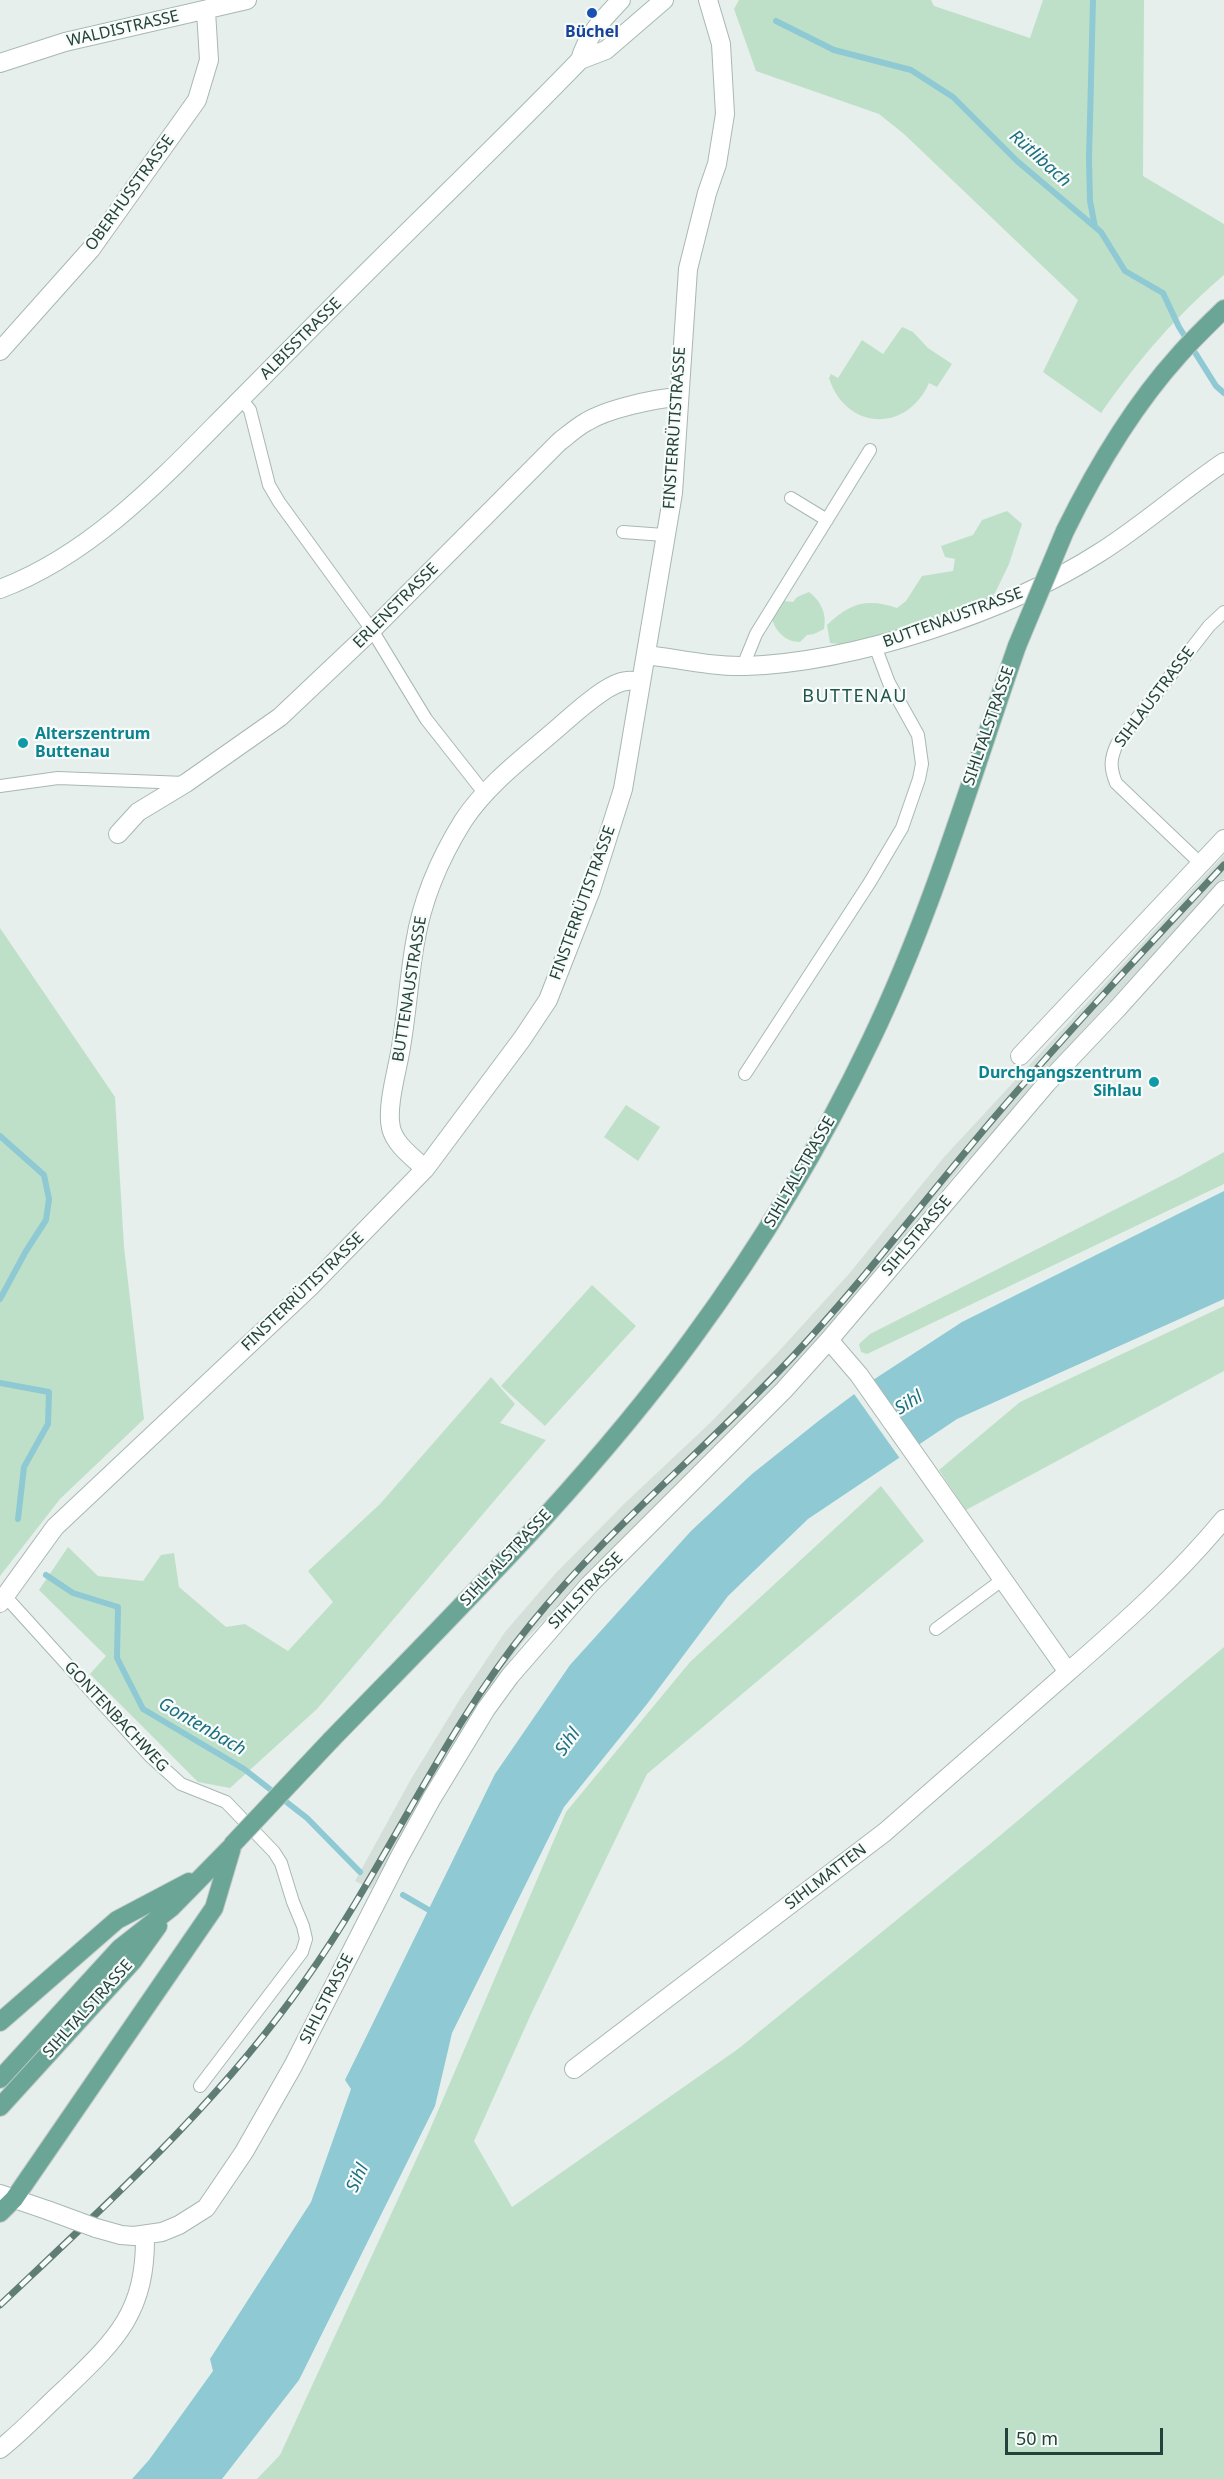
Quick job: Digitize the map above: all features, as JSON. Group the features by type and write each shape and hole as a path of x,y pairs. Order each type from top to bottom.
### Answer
{"main road":[{"name":"SIHLTALSTRASSE","path":"0,2079 120,1948 171,1908 517,1547 620,1431 692,1340 772,1222 843,1097 895,988 952,838 1017,646 1065,531 1086,488 1132,414 1178,355 1224,309"},
{"path":"0,2213 7,2196 214,1908 233,1844"},
{"path":"0,2022 117,1920 204,1874"},
{"name":"SIHLTALSTRASSE","path":"0,2107 133,1961 171,1908"}],"street":[{"name":"WALDISTRASSE","path":"0,63 65,42 247,0"},
{"name":"ALBISSTRASSE","path":"580,60 584,45 594,29 621,0"},
{"name":"ALBISSTRASSE","path":"0,589 50,565 112,523 168,473 580,60 606,50 664,0"},
{"name":"FINSTERRÜTISTRASSE","path":"2,1600 55,1527 309,1288 425,1169 522,1039 548,1000 591,890 623,789 664,535 673,493 688,269 717,164 725,114 721,44 708,0"},
{"name":"OBERHUSSTRASSE","path":"0,351 91,249 197,100 209,60 206,11"},
{"name":"ERLENSTRASSE","path":"118,834 138,812 186,783 280,717 372,630 559,442 587,421 610,411 655,399 678,397"},
{"name":"BUTTENAUSTRASSE","path":"646,655 743,666 790,663 875,646 940,626 1045,584 1101,552 1181,491 1224,462"},
{"name":"BUTTENAUSTRASSE","path":"425,1169 398,1143 391,1128 391,1107 407,1014 415,942 427,894 444,854 464,820 485,794 510,769 597,696 617,684 627,681 641,682"},
{"path":"1020,1056 1224,839"},
{"name":"SIHLSTRASSE","path":"7,2196 121,2235 162,2232 194,2217 206,2208 244,2152 293,2066 432,1798 486,1709 510,1676 589,1585 784,1390 1047,1083 1117,1010 1224,890"},
{"path":"829,1340 859,1375 1068,1672"},
{"name":"SIHLMATTEN","path":"574,2069 885,1832 1143,1607 1224,1520"},
{"path":"0,2449 108,2347 126,2322 140,2288 145,2263 145,2235"}],"lane":[{"path":"241,399 250,410 269,485 372,630 426,719 485,794"},
{"path":"743,666 756,634 870,450"},
{"path":"791,498 827,520"},
{"path":"623,532 664,535"},
{"name":"SIHLAUSTRASSE","path":"1201,864 1116,783 1111,770 1111,756 1117,744 1209,626 1224,612"},
{"path":"745,1074 902,828 919,778 922,764 918,735 889,683 875,646"},
{"path":"0,786 58,778 186,783"},
{"path":"936,1629 1002,1580"},
{"name":"GONTENBACHWEG","path":"2,1600 150,1756 181,1784 226,1802 274,1852 281,1863 303,1926 306,1939 302,1952 200,2086"}],"shaded area":[{"path":"1224,855 1224,878 1182,928 1177,928 1080,1034 973,1157 967,1160 789,1371 522,1643 459,1735 371,1889 355,1881 411,1779 460,1699 505,1632 555,1574 625,1503 710,1423 780,1350 848,1275 945,1156"}],"green space":[{"path":"739,0 931,0 934,6 1030,38 1043,0 1144,0 1143,176 1224,224 1224,275 1158,340 1101,413 1043,372 1078,300 904,134 879,114 756,71 734,9"},
{"path":"902,327 913,332 928,348 952,364 937,387 929,383 919,399 906,411 892,417 877,419 862,416 849,408 837,395 829,378 831,374 838,378 862,340 883,354"},
{"path":"1007,511 1022,524 1009,564 995,593 961,622 930,618 860,646 830,643 827,625 843,612 851,607 868,603 897,608 906,601 922,576 953,571 955,559 945,557 941,546 973,535 982,520"},
{"path":"809,592 822,608 825,618 824,629 807,635 800,642 790,640 776,628 772,620 772,612 775,605 782,602 793,602 797,597"},
{"path":"0,928 115,1097 124,1247 144,1419 60,1499 0,1576"},
{"path":"626,1105 660,1127 638,1161 604,1137"},
{"path":"1224,1152 1224,1184 867,1354 861,1352 859,1344 870,1334"},
{"path":"592,1285 636,1326 545,1426 501,1386"},
{"path":"1224,1306 1224,1371 966,1510 939,1470 1020,1402"},
{"path":"491,1377 515,1404 500,1423 546,1440 317,1709 230,1788 198,1782 90,1674 106,1656 39,1590 68,1547 98,1576 143,1581 161,1555 174,1553 179,1587 226,1627 245,1624 288,1651 333,1602 308,1571 380,1504"},
{"path":"881,1486 924,1541 647,1774 532,2012 474,2141 512,2207 738,2049 990,1844 1224,1647 1224,2479 257,2479 280,2455 428,2134 566,1812 690,1662"}],"water":[{"name":"Sihl","path":"1224,1191 1224,1299 957,1419 808,1519 728,1596 647,1704 564,1807 452,2033 435,2106 299,2380 222,2479 132,2479 149,2460 213,2371 210,2359 311,2202 351,2089 345,2080 495,1774 570,1665 691,1531 752,1474 873,1380 962,1322"}],"pier":[{"path":"872,1377 921,1447 901,1460 852,1391"}],"waterway":[{"path":"1093,0 1089,159 1090,201 1095,227"},
{"name":"Rütlibach","path":"776,21 834,50 911,70 953,97 1017,161 1101,232 1125,271 1163,293 1179,327 1216,386 1224,393"},
{"name":"Gontenbach","path":"0,1136 44,1175 49,1199 46,1220 0,1299"},
{"name":"Gontenbach","path":"0,1383 49,1392 48,1424 24,1467 18,1519"},
{"name":"Gontenbach","path":"46,1575 73,1593 118,1607 117,1658 143,1709 244,1769 307,1818 360,1872"},
{"name":"Gontenbach","path":"403,1895 434,1913"}],"railway":[{"path":"0,2305 162,2150 273,2024 335,1936 469,1710 530,1625 593,1554 797,1352 849,1294 1027,1080 1224,865"}],"place":[{"name":"Büchel","path":"592,13"},
{"name":"Alterszentrum Buttenau","path":"23,743"},
{"name":"Durchgangszentrum Sihlau","path":"1154,1082"}],"district":[{"name":"BUTTENAU","path":"855,697"}]}
